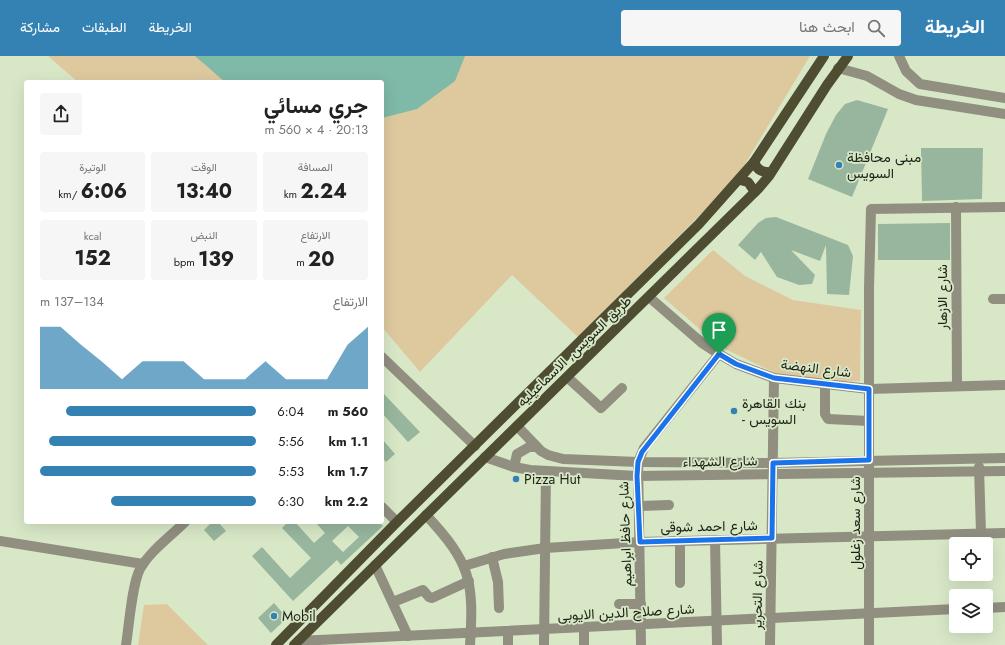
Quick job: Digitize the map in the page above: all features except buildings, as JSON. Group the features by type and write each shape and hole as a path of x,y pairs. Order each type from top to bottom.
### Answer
{"main road":[{"name":"طريق السويس, الاسماعيليه","path":"276,645 397,522 699,224 740,180 754,162 824,56"},
{"name":"طريق السويس, الاسماعيليه","path":"296,643 755,192 771,172 838,68 848,56"},
{"path":"754,162 758,170 771,172"},
{"path":"740,180 748,182 755,192"}],"street":[{"path":"899,56 906,71 917,82 930,86 1005,98"},
{"path":"838,68 867,76 910,98 1005,114"},
{"path":"910,98 917,82"},
{"path":"956,207 1005,207"},
{"name":"شارع سعد زغلول","path":"869,645 871,209 956,207"},
{"name":"شارع الازهار","path":"956,207 957,386"},
{"name":"شارع النهضة","path":"648,297 702,343 719,354 736,364 774,378 869,389 1005,385"},
{"path":"993,299 1005,299"},
{"name":"شارع حافظ ابراهيم","path":"641,645 640,506 637,476 638,462 644,448 719,354"},
{"path":"384,359 475,446"},
{"path":"567,377 601,408 622,388"},
{"name":"شارع التحرير","path":"770,645 774,378"},
{"path":"825,384 825,414 828,419 869,421"},
{"name":"شارع الشهداء","path":"517,426 536,447 548,455 563,459 638,462 773,463 1005,458"},
{"path":"514,467 517,454 529,447 536,447"},
{"name":"شارع الشهداء","path":"485,457 514,467 546,471 637,476 869,472 979,473 1005,471"},
{"path":"979,459 981,533"},
{"path":"544,645 546,471"},
{"path":"640,506 669,505"},
{"path":"384,509 397,522"},
{"path":"426,515 452,544 464,566 469,581 473,610 470,645"},
{"path":"126,645 136,581 143,564 183,524"},
{"name":"شارع احمد شوقى","path":"464,566 492,557 545,548 640,542 870,535 1005,533"},
{"path":"715,540 718,645"},
{"path":"0,541 143,564"},
{"path":"680,541 680,583"},
{"path":"492,557 498,582 499,608"},
{"path":"375,565 408,636"},
{"path":"393,602 423,590 429,598 432,598 469,581"},
{"path":"619,604 640,604"},
{"path":"993,608 1005,607"},
{"name":"شارع صلاح الدين الايوبى","path":"296,643 393,641 408,636 471,632 584,628 949,609"},
{"path":"584,628 584,645"},
{"path":"508,631 508,645"}],"shaded area":[{"path":"48,56 810,56 736,179 578,337 512,275 420,372 384,329 384,80 76,80"},
{"path":"713,250 745,276 793,300 861,310 860,381 835,382 777,374 719,346 664,298"},
{"path":"167,604 208,645 138,645 144,605"}],"water":[{"path":"195,56 465,56 455,81 417,109 384,117 384,80 223,80"}],"place":[{"name":"مبنى محافظة السويس","path":"839,165"},
{"name":"بنك القاهرة - السويس","path":"734,411"},
{"name":"Pizza Hut","path":"516,479"},
{"name":"Mobil","path":"274,616"}],"route":[{"path":"719,354 736,364 774,378 869,389 869,460 773,463 772,538 640,542 640,506 637,476 638,462 642,452 719,354"}]}
